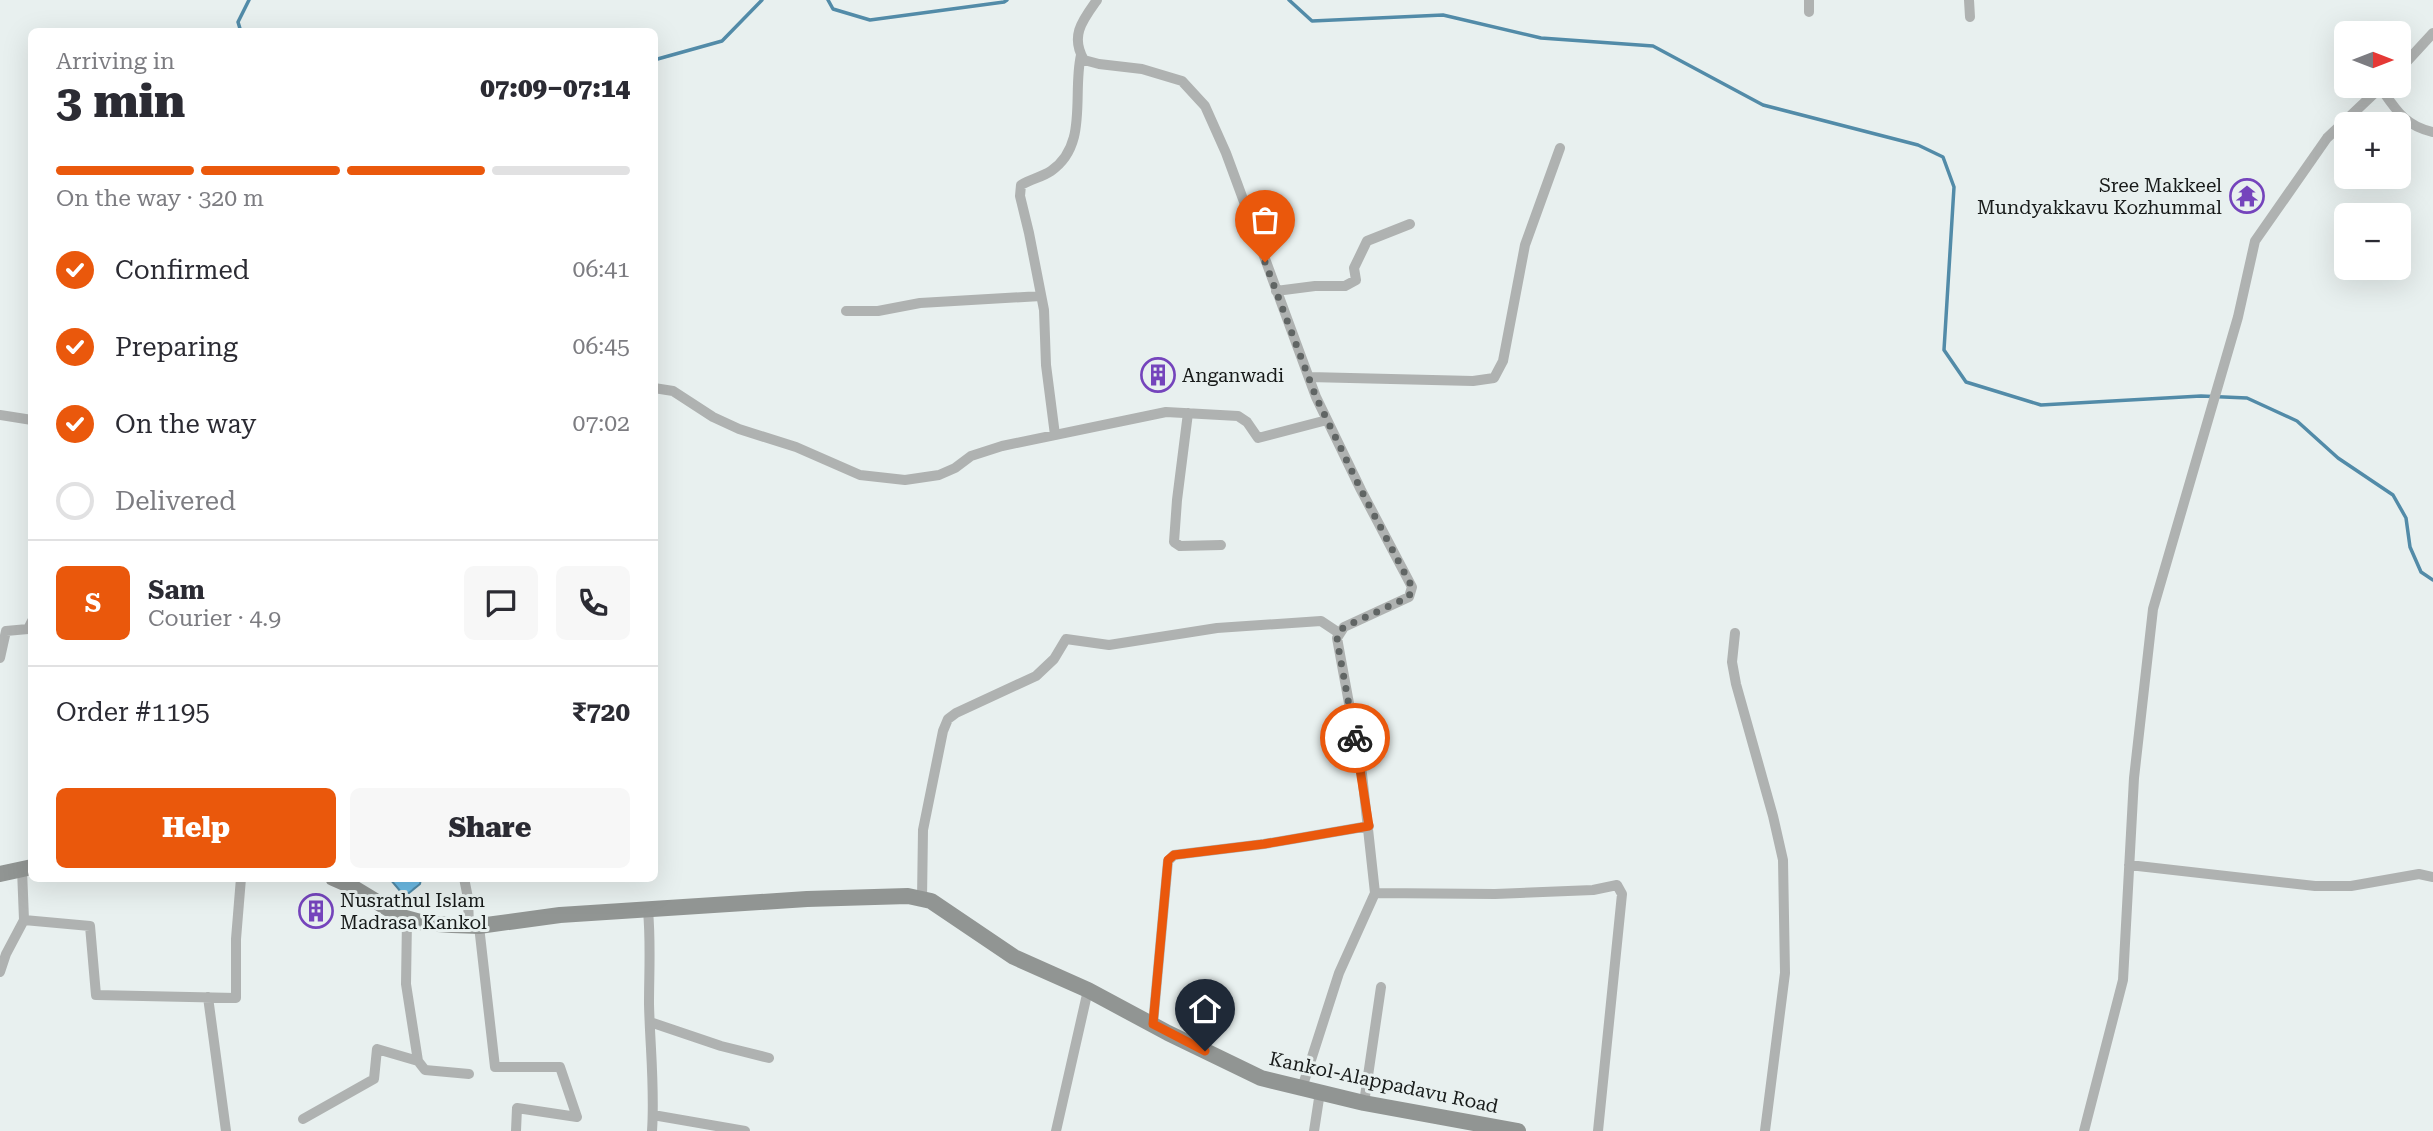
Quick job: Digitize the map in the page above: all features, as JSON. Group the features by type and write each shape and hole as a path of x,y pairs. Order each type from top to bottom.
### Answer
{"main road":[{"path":"0,874 27,868"},
{"name":"Kankol-Alappadavu Road","path":"342,882 407,919 424,923 474,926 560,915 858,896 908,896 931,901 1014,957 1088,990 1261,1078 1364,1103 1518,1131"}],"street":[{"path":"1097,0 1083,19 1077,41 1084,60 1142,69 1182,81 1205,106 1226,153 1327,420 1412,587 1409,597 1344,627 1337,640 1362,774 1375,893 1339,973 1302,1088"},
{"path":"1809,0 1809,12"},
{"path":"1969,0 1970,17"},
{"path":"2412,56 2433,33"},
{"path":"1055,435 1041,296 1020,196 1021,185 1049,172 1073,145 1081,55"},
{"path":"2084,1131 2123,980 2134,778 2153,609 2238,317 2255,241 2327,138 2369,98"},
{"path":"2388,98 2398,114 2417,129 2433,132"},
{"path":"1309,377 1473,381 1494,378 1503,361 1525,245 1560,148"},
{"path":"1276,291 1315,286 1345,286 1356,280 1354,268 1367,242 1410,224"},
{"path":"846,311 878,311 920,303 1041,296"},
{"path":"658,389 673,391 713,417 739,429 796,447 860,475 905,480 939,475 979,453 1166,412 1238,416 1247,422 1258,438 1327,420"},
{"path":"1188,413 1174,542 1180,546 1221,545"},
{"path":"0,415 28,419"},
{"path":"922,899 923,831 943,731 948,719 1036,676 1054,659 1066,639 1109,645 1217,628 1321,621 1339,632"},
{"path":"0,658 6,631 28,629"},
{"path":"1735,633 1732,662 1736,684 1770,802 1783,860 1785,973 1765,1131"},
{"path":"1153,1024 1168,860 1174,855 1264,844 1369,826"},
{"path":"2129,865 2315,886 2351,886 2419,874 2433,877"},
{"path":"0,972 24,920 27,868"},
{"path":"24,920 90,926 96,995 236,998 236,939 241,882"},
{"path":"465,882 495,1068 559,1068 577,1117 517,1108 516,1131"},
{"path":"1375,893 1495,894 1593,890 1617,885 1622,894 1598,1131"},
{"path":"648,911 651,944 652,1131"},
{"path":"407,919 406,984 418,1061 425,1070 469,1074"},
{"path":"1364,1103 1381,987"},
{"path":"1056,1131 1088,990"},
{"path":"208,997 226,1131"},
{"path":"650,1022 721,1046 769,1058"},
{"path":"303,1119 374,1079 377,1049 418,1061"},
{"path":"1314,1131 1320,1092"},
{"path":"653,1115 745,1131"}],"water":[{"path":"393,882 420,882 409,893 401,892"}],"waterway":[{"path":"240,28 238,22 249,0"},
{"path":"658,59 722,41 762,0"},
{"path":"828,0 833,9 870,20 1007,0"},
{"path":"1289,0 1312,21 1443,15 1541,38 1653,46 1763,105 1918,145 1943,157 1954,187 1944,350 1966,382 2041,405 2201,396 2247,398 2297,421 2338,458 2393,495 2406,518 2410,547 2421,572 2433,580"}],"way so far":[{"path":"1265,262 1316,397 1412,587 1409,597 1364,617 1339,632 1337,640 1355,738"}],"place":[{"name":"Sree Makkeel Mundyakkavu Kozhummal","path":"2247,196"},
{"name":"Anganwadi","path":"1158,375"},
{"name":"Nusrathul Islam Madrasa Kankol","path":"316,911"}],"route":[{"path":"1205,1051 1153,1024 1168,860 1174,855 1264,844 1369,826 1355,738"}]}
